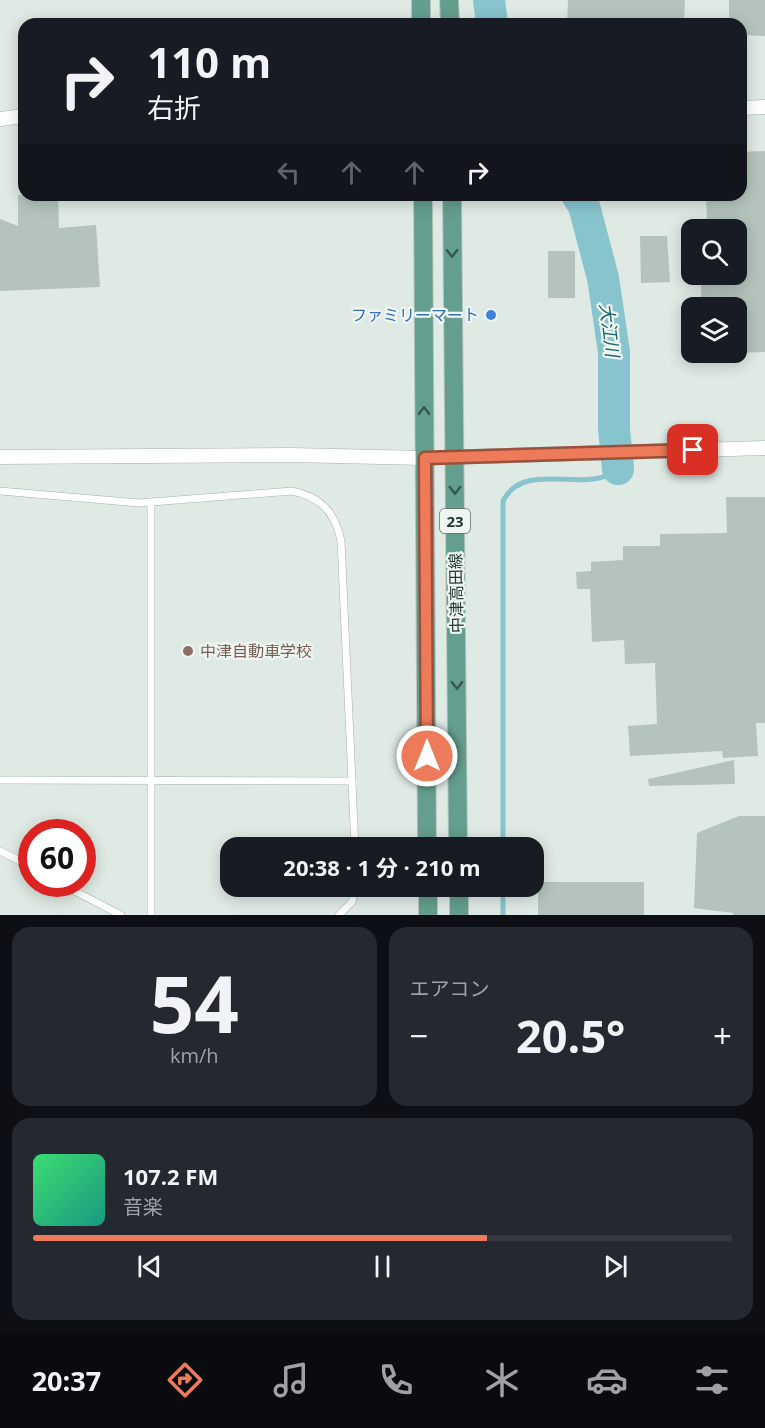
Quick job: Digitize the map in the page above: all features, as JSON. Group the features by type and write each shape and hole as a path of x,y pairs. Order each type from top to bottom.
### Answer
{"main road":[{"path":"421,0 421,18"},
{"path":"450,0 450,18"},
{"name":"中津高田線","path":"423,201 428,837"},
{"name":"中津高田線","path":"452,201 458,837"},
{"path":"428,897 428,915"},
{"path":"459,897 459,915"}],"street":[{"path":"747,108 765,107"},
{"path":"0,119 18,117"},
{"path":"0,457 291,455 425,458 765,448"}],"lane":[{"path":"0,491 151,502 283,490 312,496 328,509 338,528 341,541 355,837"},
{"path":"151,502 151,915"},
{"path":"0,780 352,781"},
{"path":"0,851 18,860"},
{"path":"87,897 121,915"},
{"path":"339,915 352,902 353,897"}],"building":[{"path":"568,0 685,0 684,18 567,18"},
{"path":"729,0 765,0 765,36 747,35 747,18 729,18"},
{"path":"765,151 765,352 747,353 747,297 701,297 701,285 747,285 747,219 707,219 706,201 747,201 747,152"},
{"path":"18,201 58,201 59,228 96,225 100,287 0,291 0,219 18,226"},
{"path":"640,236 667,236 670,282 641,283"},
{"path":"548,251 575,251 575,298 548,298"},
{"path":"726,497 765,497 765,723 756,723 758,756 723,758 722,751 630,756 628,726 657,724 655,663 625,664 624,640 592,642 590,589 577,589 576,572 591,571 591,562 623,560 623,546 660,546 660,534 727,533"},
{"path":"734,760 735,784 649,786 648,779"},
{"path":"739,816 765,816 765,915 733,915 733,913 694,908 697,833"},
{"path":"544,882 644,882 644,915 538,915 538,897 544,897"}],"waterway":[{"name":"大江川","path":"489,0 491,18"},
{"name":"大江川","path":"581,201 603,278 614,352 614,429 618,469"},
{"path":"503,837 503,501 513,488 526,482 541,479 590,479 605,476 618,469"},
{"path":"503,897 503,915"}],"place":[{"name":"ファミリーマート","path":"491,315"},
{"name":"中津自動車学校","path":"188,651"}],"route":[{"path":"427,756 425,458 693,450"}]}
